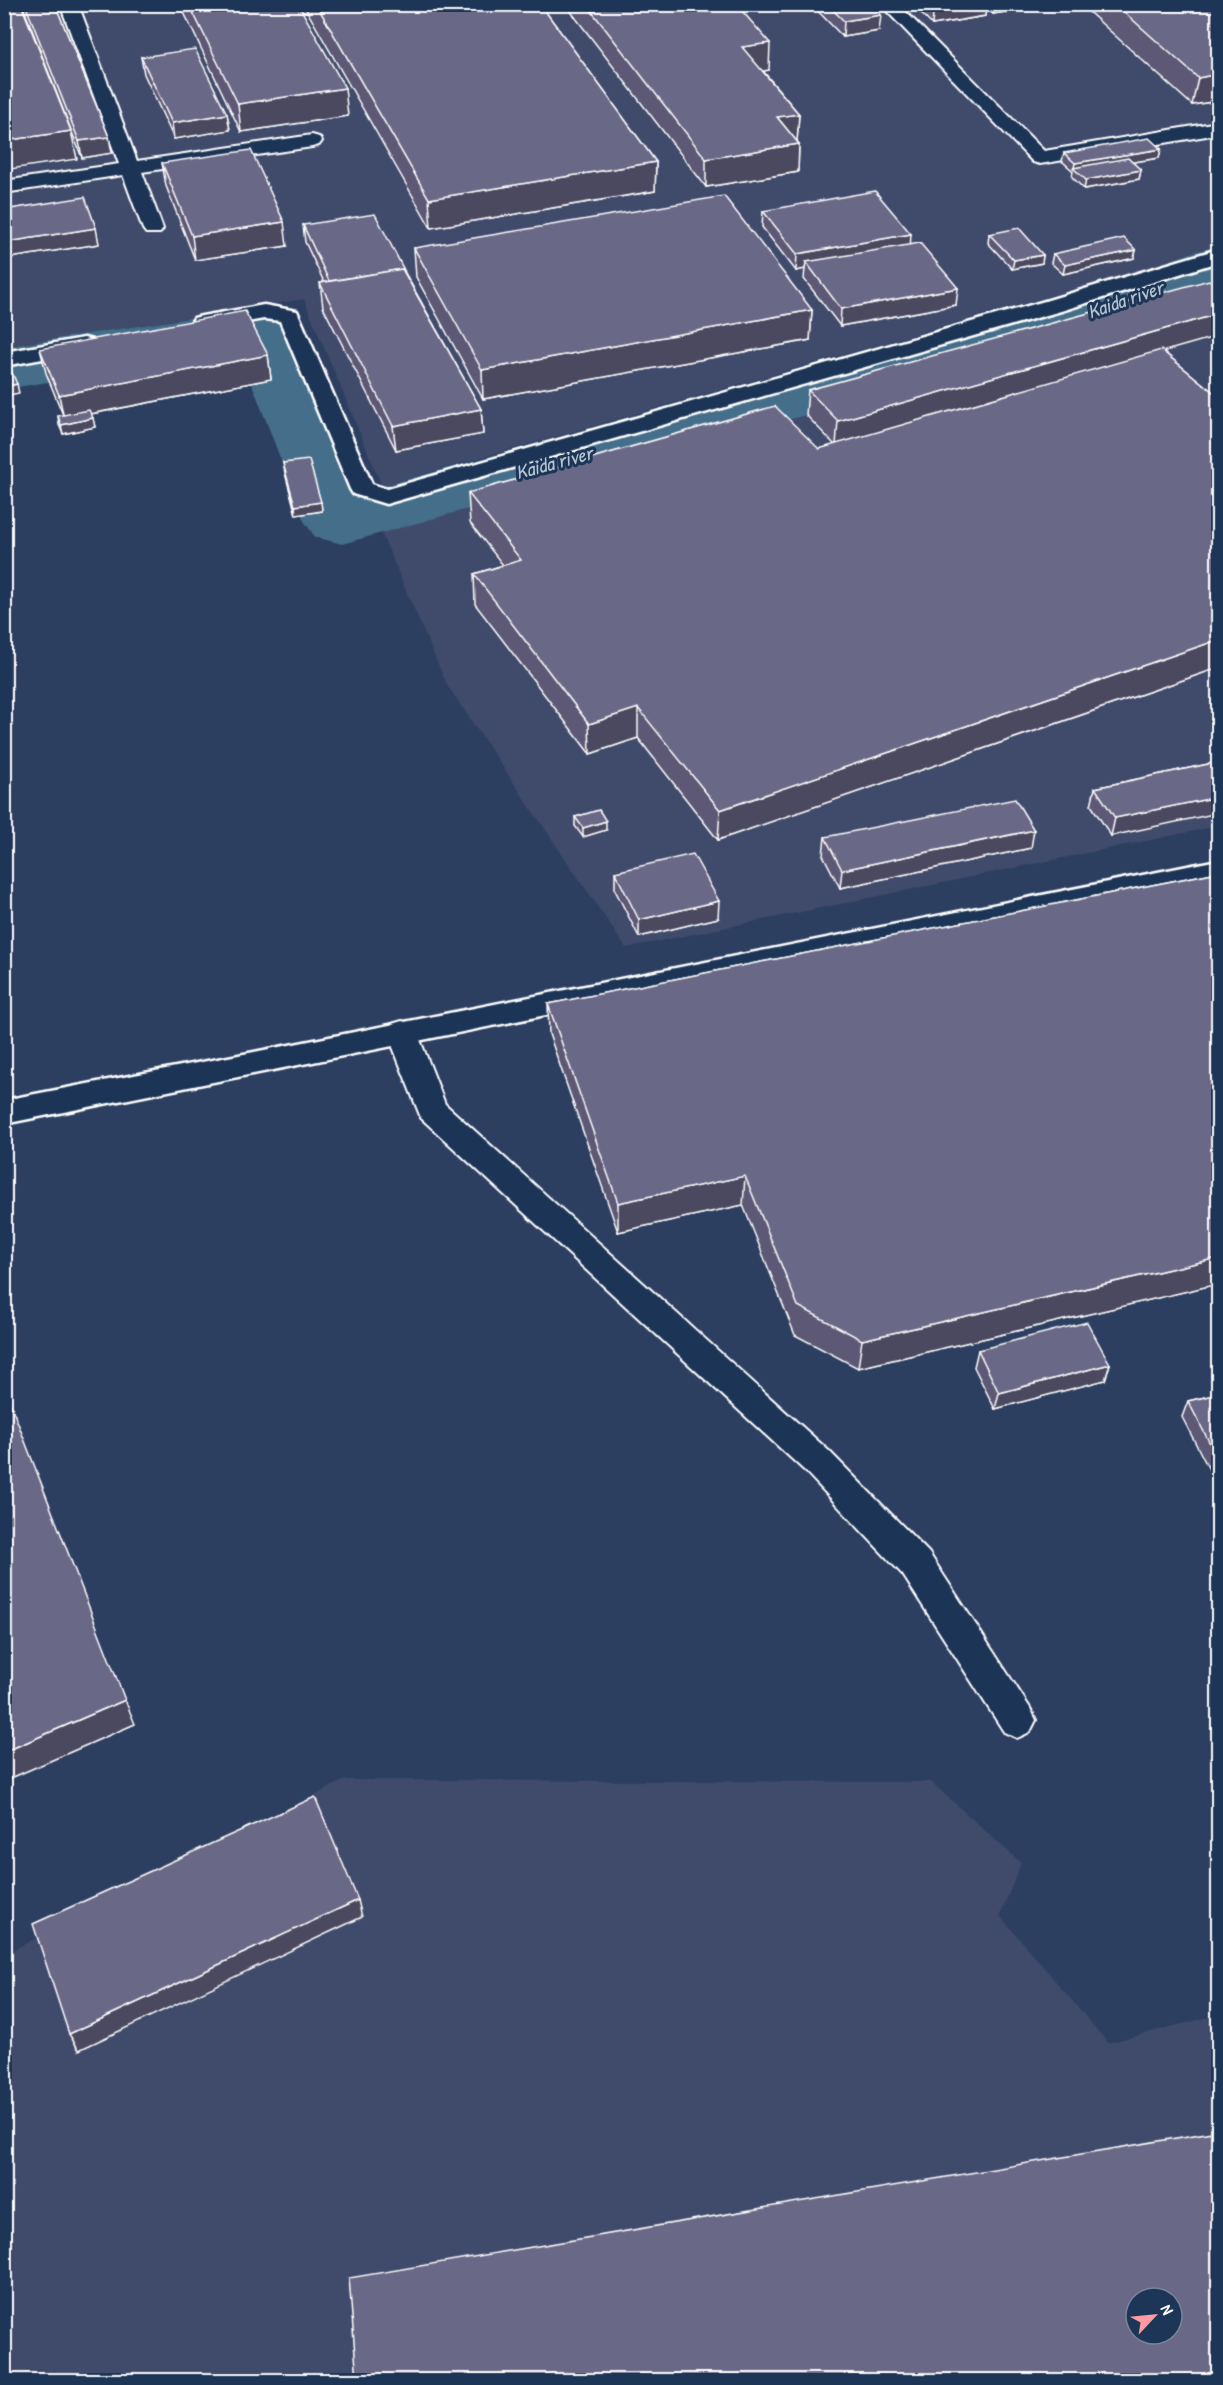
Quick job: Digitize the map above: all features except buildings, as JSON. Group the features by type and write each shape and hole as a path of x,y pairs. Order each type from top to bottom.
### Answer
{"street":[{"path":"182,327 264,312 290,316 362,489 386,497 1053,306 1218,255"},
{"path":"4,359 100,342"},
{"path":"4,1112 249,1065 402,1032 1218,870"}],"lane":[{"path":"69,4 153,229"},
{"path":"888,4 1040,158 1218,128"},
{"path":"4,187 312,141"},
{"path":"402,1032 432,1110 817,1461 916,1564 1017,1720"}],"shaded area":[{"path":"5,5 1218,5 1218,245 1127,274 382,486 304,299 5,347"},
{"path":"1218,275 1218,826 626,948 447,685 377,523 1057,330"},
{"path":"345,1780 931,1782 1021,1863 1000,1916 1108,2043 1218,2015 1218,2380 5,2380 5,1954"}],"waterway":[{"name":"Kaida river","path":"4,368 265,327 342,521 1051,325 1218,266"}]}
